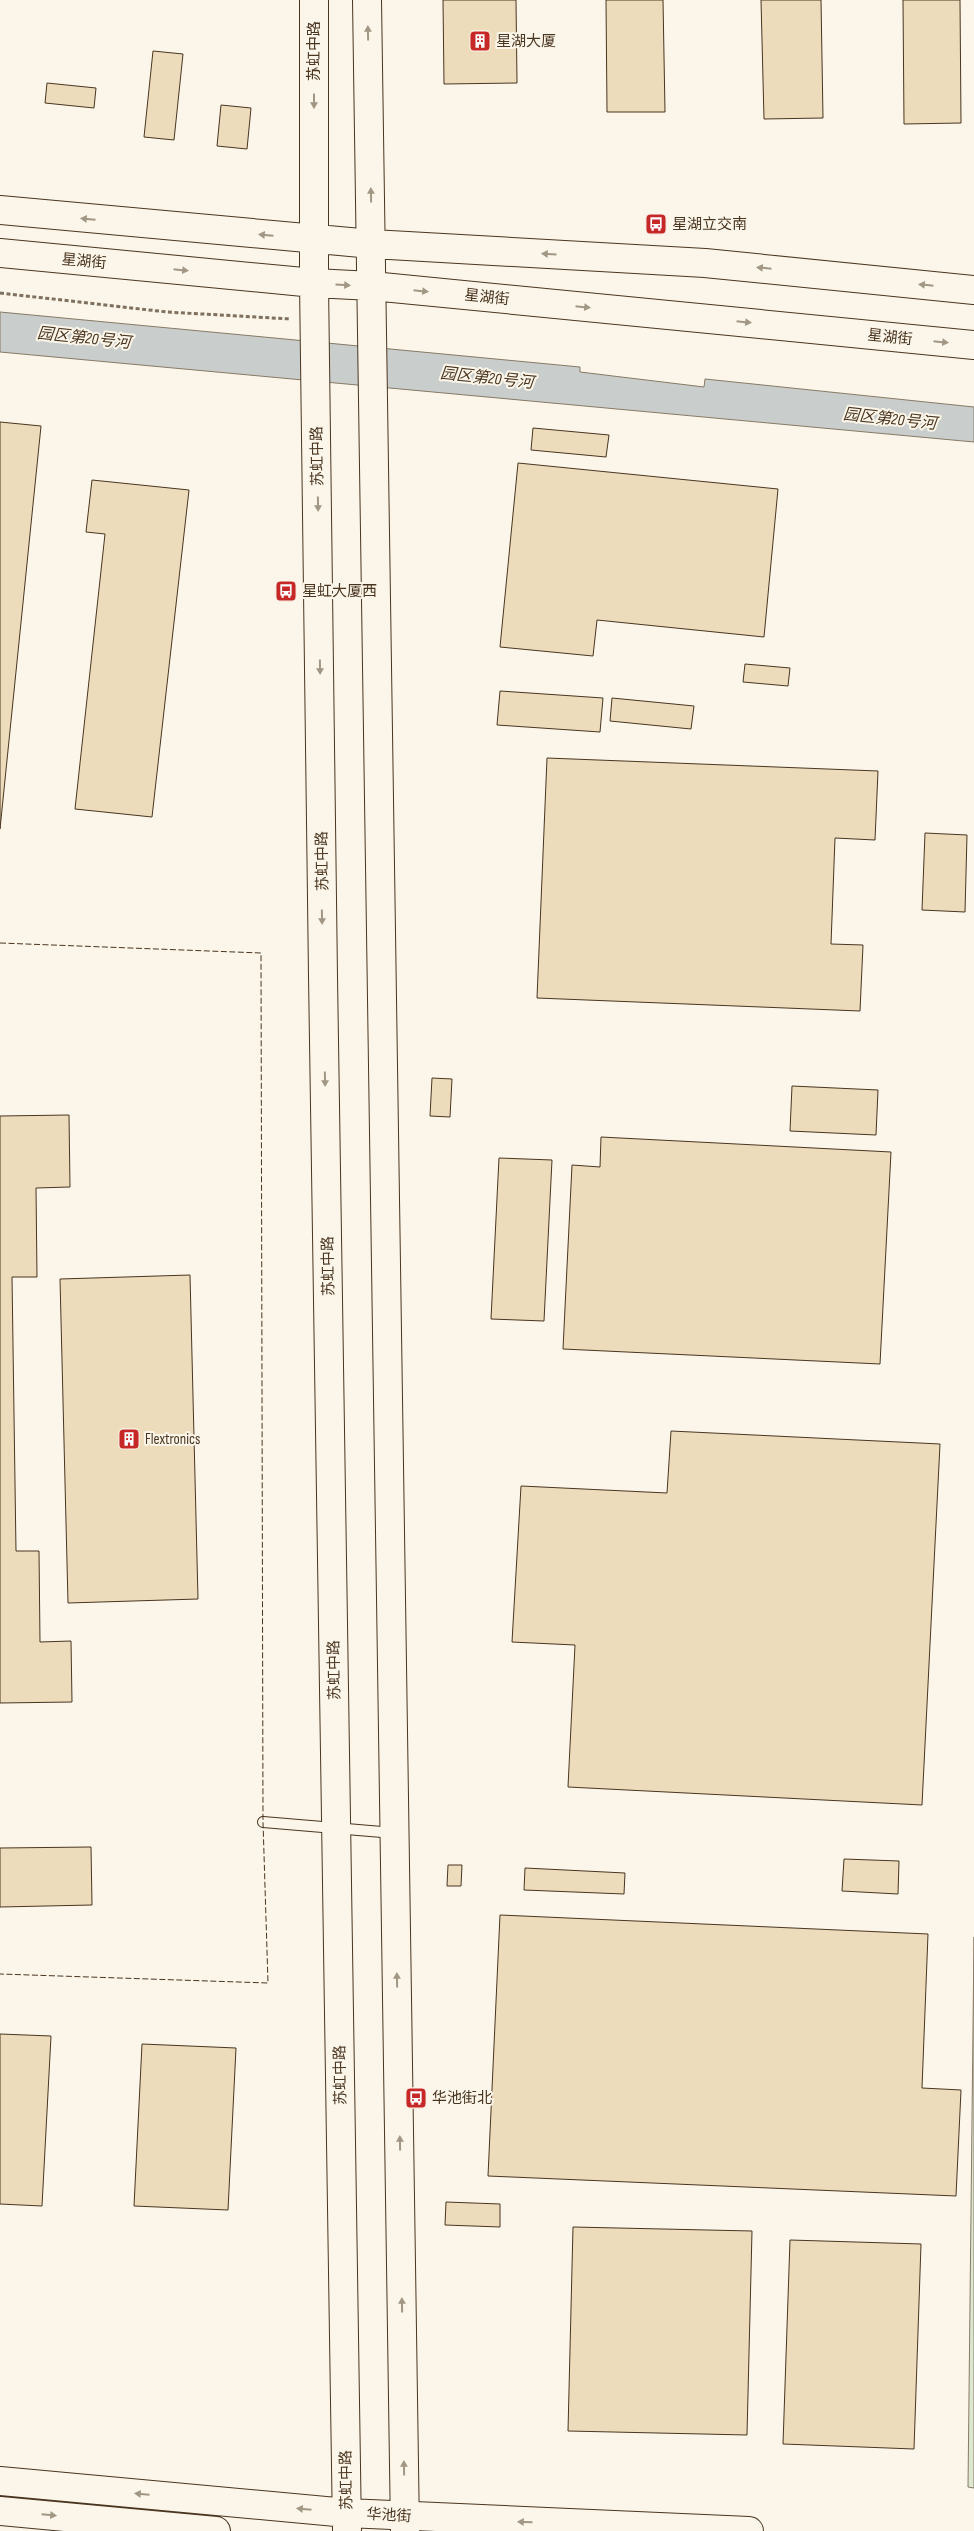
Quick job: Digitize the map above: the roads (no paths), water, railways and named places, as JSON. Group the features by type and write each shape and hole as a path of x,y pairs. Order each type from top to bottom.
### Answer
{"main road":[{"name":"苏虹中路","path":"314,0 314,283 317,385 323,976 347,2522"},
{"path":"367,0 405,2524"},
{"path":"0,210 372,244 705,262 974,290"},
{"name":"星湖街","path":"0,253 314,283 372,286 974,345"},
{"name":"华池街","path":"0,2481 347,2522 749,2531"},
{"path":"0,2511 216,2531"}],"lane":[{"path":"264,1822 395,1833"}],"water":[{"name":"园区第20号河","path":"0,312 580,367 580,372 704,387 705,379 974,407 974,442 0,352"}],"place":[{"name":"星湖大厦","path":"480,41"},
{"name":"星湖立交南","path":"656,224"},
{"name":"星虹大厦西","path":"286,591"},
{"name":"Flextronics","path":"129,1439"},
{"name":"华池街北","path":"416,2098"}]}
